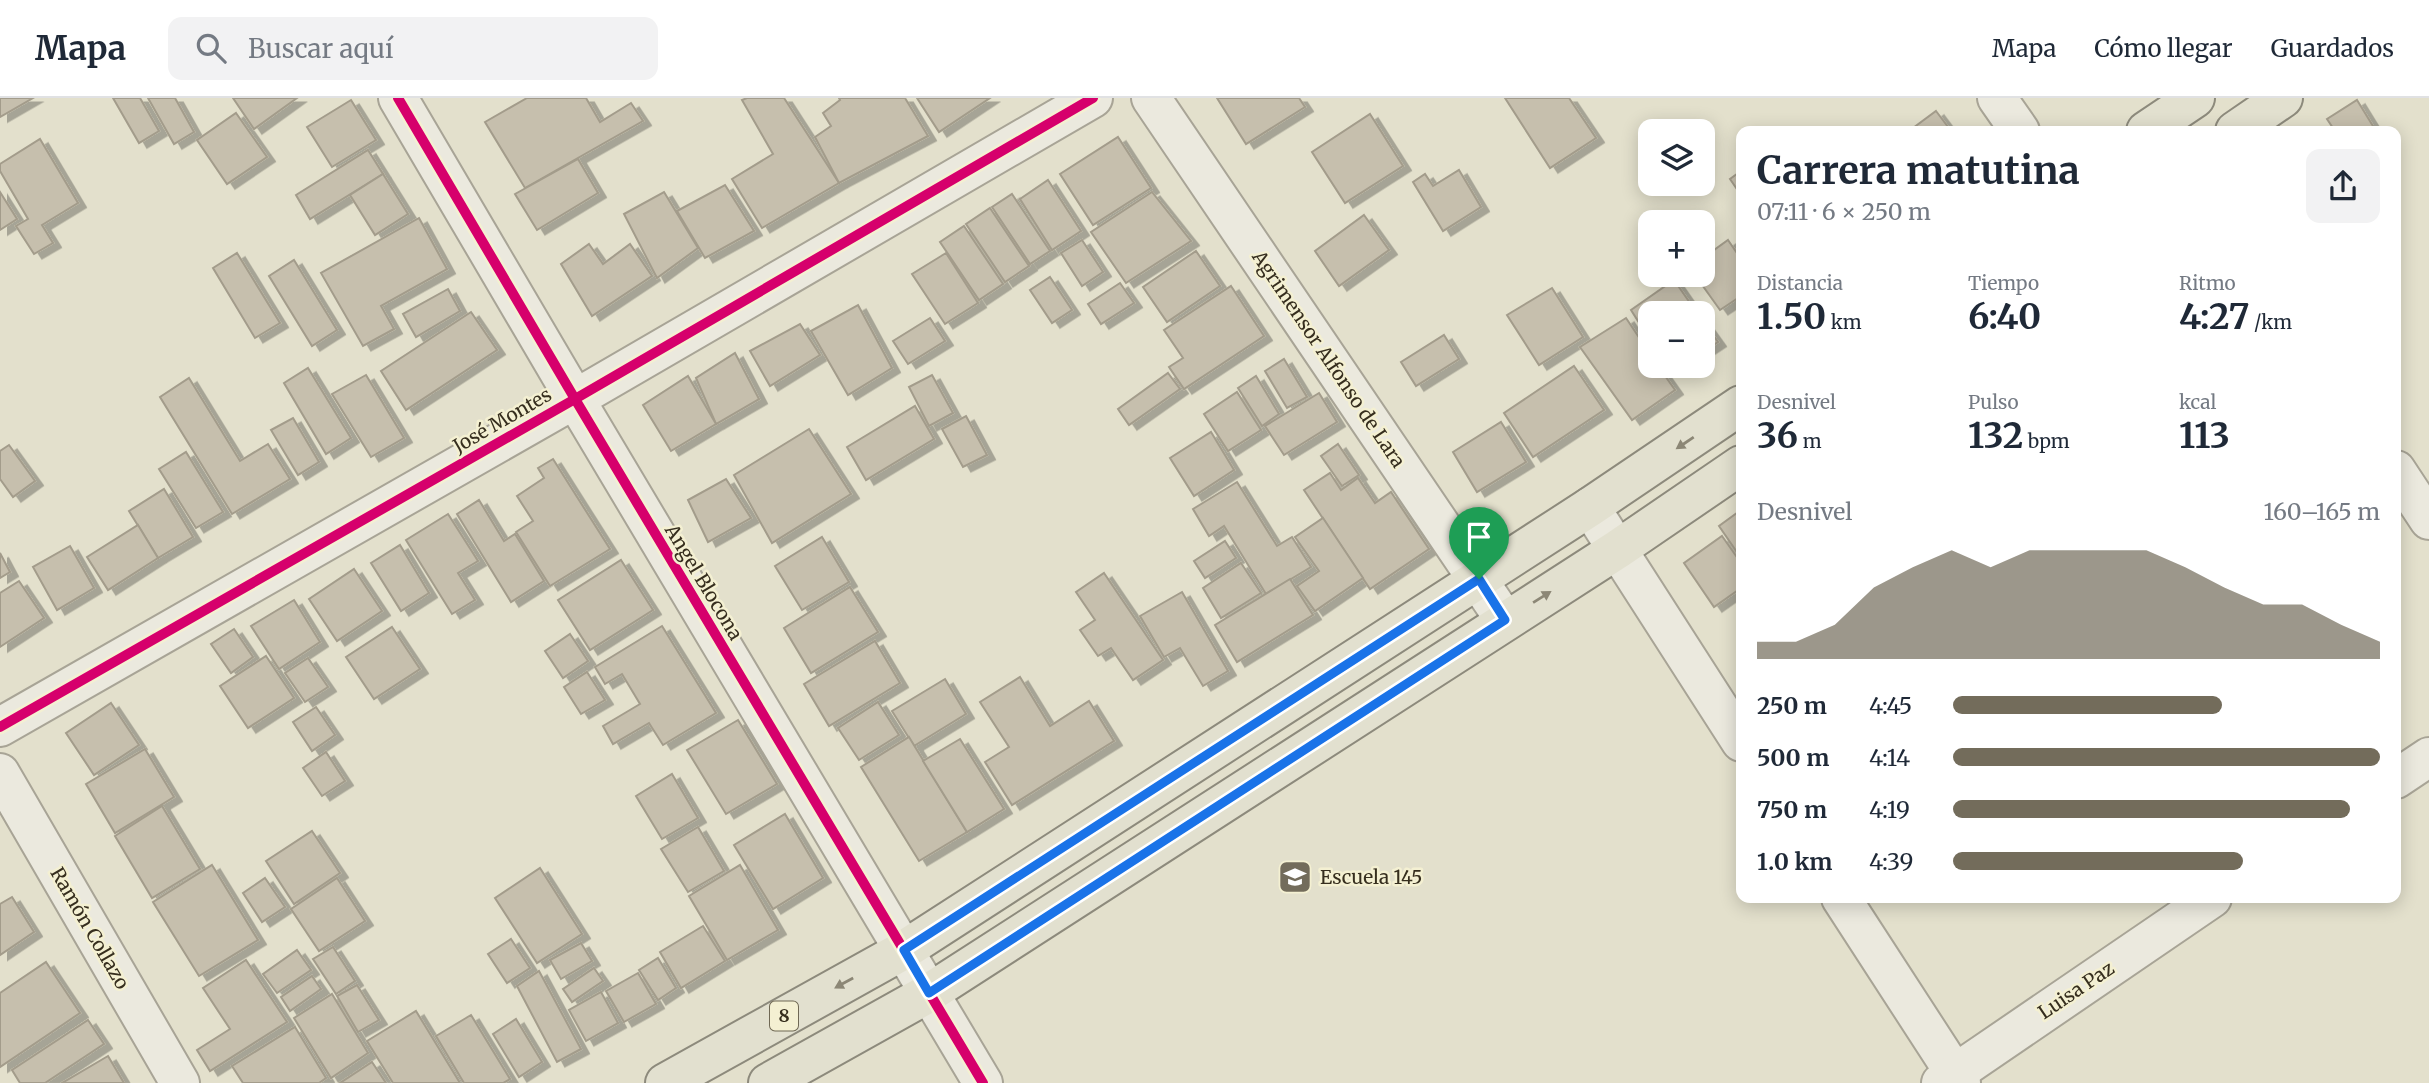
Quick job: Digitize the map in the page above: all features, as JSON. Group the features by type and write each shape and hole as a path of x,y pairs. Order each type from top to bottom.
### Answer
{"main road":[{"path":"2161,126 2195,98"},
{"path":"2242,126 2283,98"},
{"name":"8","path":"665,1083 904,950 1590,508 1736,408"},
{"path":"768,1083 929,993 1505,620 1618,550 1736,468"}],"street":[{"name":"Angel Blocona","path":"398,98 983,1083"},
{"name":"José Montes","path":"0,727 575,399 1093,98"},
{"name":"Agrimensor Alfonso de Lara","path":"1151,98 1505,620"},
{"path":"1997,98 2017,126"},
{"path":"2401,478 2429,520"},
{"path":"1590,508 1736,734"},
{"path":"2401,776 2429,757"},
{"name":"Ramón Collazo","path":"0,773 180,1083"},
{"path":"1844,903 1952,1080"},
{"name":"Luisa Paz","path":"1952,1080 2205,903"}],"building":[{"path":"0,98 33,98 0,117"},
{"path":"113,98 140,98 159,131 139,143"},
{"path":"148,98 175,98 194,132 174,144"},
{"path":"233,98 297,98 254,129"},
{"path":"527,98 586,98 600,122 631,103 643,121 525,188 485,122"},
{"path":"784,98 839,183 762,228 732,179 773,154 742,100"},
{"path":"839,98 905,98 928,136 839,183 815,137 831,126 823,113 840,100"},
{"path":"917,98 990,98 939,132"},
{"path":"1217,98 1299,98 1305,107 1246,144"},
{"path":"1505,98 1569,98 1596,138 1550,168"},
{"path":"351,100 376,140 332,167 307,127"},
{"path":"2357,100 2373,126 2332,126 2327,119"},
{"path":"1936,111 1947,126 1916,126"},
{"path":"236,113 267,157 227,184 197,140"},
{"path":"1370,114 1403,166 1345,203 1312,152"},
{"path":"1118,137 1151,188 1093,225 1060,174"},
{"path":"40,139 78,203 42,225 53,243 34,254 16,226 28,219 0,171 0,164"},
{"path":"368,150 383,174 310,219 296,195"},
{"path":"578,159 598,193 537,230 515,194"},
{"path":"1459,170 1481,207 1443,231 1413,182 1425,174 1433,186"},
{"path":"383,174 408,214 375,235 350,195"},
{"path":"1736,175 1736,188 1730,179"},
{"path":"1048,180 1081,231 1052,250 1020,199"},
{"path":"725,185 754,231 705,258 677,211"},
{"path":"0,192 17,219 0,230"},
{"path":"664,192 698,248 657,278 624,214"},
{"path":"1152,192 1191,241 1126,283 1091,232"},
{"path":"1012,194 1050,251 1030,264 992,207"},
{"path":"990,208 1029,266 1005,282 966,224"},
{"path":"1364,215 1389,250 1339,286 1315,251"},
{"path":"419,218 447,269 381,306 394,329 363,346 321,273"},
{"path":"964,226 1003,284 979,300 940,242"},
{"path":"1082,240 1103,272 1082,286 1061,253"},
{"path":"1728,240 1736,252 1736,299 1720,310 1704,287 1715,287 1715,249"},
{"path":"589,244 603,264 630,244 652,276 592,316 561,264"},
{"path":"1196,251 1220,286 1167,322 1143,287"},
{"path":"237,253 280,323 255,338 213,268"},
{"path":"946,253 978,303 945,324 912,274"},
{"path":"294,260 337,330 312,346 269,276"},
{"path":"1050,277 1072,310 1052,323 1030,290"},
{"path":"1120,283 1134,303 1101,324 1088,304"},
{"path":"1231,286 1264,336 1184,389 1169,367 1183,358 1164,330"},
{"path":"1664,287 1679,287 1689,301 1644,301"},
{"path":"1552,288 1583,337 1539,365 1507,315"},
{"path":"448,289 460,311 416,337 403,314"},
{"path":"858,305 892,368 848,395 811,331"},
{"path":"1638,305 1638,321 1631,310"},
{"path":"471,312 497,350 406,410 381,371"},
{"path":"930,318 945,341 908,364 893,341"},
{"path":"1626,318 1638,336 1638,378 1666,378 1675,390 1632,420 1580,347"},
{"path":"800,324 820,355 770,386 750,351"},
{"path":"1444,335 1459,359 1416,386 1401,362"},
{"path":"735,353 759,399 716,424 696,378"},
{"path":"1284,359 1307,397 1287,408 1265,371"},
{"path":"1574,366 1604,410 1533,457 1504,413"},
{"path":"308,368 351,438 326,454 284,383"},
{"path":"1168,373 1180,389 1129,425 1118,409"},
{"path":"366,375 404,438 371,457 332,394"},
{"path":"932,375 953,413 929,426 909,387"},
{"path":"688,376 716,424 671,451 643,405"},
{"path":"1256,376 1279,414 1262,426 1238,388"},
{"path":"189,378 240,461 268,444 290,479 232,514 160,397"},
{"path":"1237,392 1261,430 1228,451 1204,414"},
{"path":"1319,393 1337,422 1284,455 1265,426"},
{"path":"915,406 934,439 866,480 847,447"},
{"path":"966,416 987,455 963,467 942,429"},
{"path":"293,418 319,462 298,475 271,430"},
{"path":"1501,422 1526,462 1477,492 1453,452"},
{"path":"809,429 851,494 772,543 734,475"},
{"path":"1211,432 1234,470 1194,496 1170,458"},
{"path":"1338,444 1359,475 1342,486 1321,456"},
{"path":"9,445 35,481 13,497 0,479 0,451"},
{"path":"186,452 223,512 196,528 159,469"},
{"path":"553,459 610,549 550,586 516,532 533,521 517,496 544,478 538,468"},
{"path":"1330,473 1341,490 1358,478 1375,503 1391,492 1429,549 1370,589 1304,490"},
{"path":"726,479 751,518 708,542 688,500"},
{"path":"1237,482 1277,546 1292,537 1311,567 1266,594 1224,526 1209,536 1193,509"},
{"path":"164,489 193,537 158,558 129,511"},
{"path":"479,500 504,541 515,534 544,581 511,602 457,514"},
{"path":"448,514 478,561 458,573 475,600 452,614 406,540"},
{"path":"1736,514 1736,551 1719,526"},
{"path":"1323,518 1363,578 1315,611 1297,586 1319,571 1295,537"},
{"path":"138,525 158,558 108,590 87,557"},
{"path":"1722,536 1736,556 1736,592 1714,607 1684,563"},
{"path":"822,537 849,582 802,610 775,566"},
{"path":"1225,541 1236,558 1205,578 1194,561"},
{"path":"400,545 429,593 401,611 371,563"},
{"path":"70,546 94,588 57,610 33,567"},
{"path":"0,553 10,572 0,578"},
{"path":"621,560 653,610 590,650 558,600"},
{"path":"1241,563 1261,593 1221,618 1203,588"},
{"path":"354,569 382,611 337,641 309,599"},
{"path":"1104,573 1163,660 1133,680 1111,648 1098,656 1080,630 1095,620 1076,592"},
{"path":"1290,579 1313,615 1237,662 1215,625"},
{"path":"19,581 44,618 0,647 0,593"},
{"path":"850,587 878,632 811,673 784,628"},
{"path":"1182,592 1228,671 1203,686 1180,648 1164,657 1140,616"},
{"path":"294,600 320,642 279,669 251,626"},
{"path":"662,626 716,713 663,745 649,723 613,744 603,726 640,704 622,674 605,684 595,667"},
{"path":"392,627 420,669 374,699 346,657"},
{"path":"234,629 253,657 231,673 211,644"},
{"path":"570,634 588,661 563,678 545,651"},
{"path":"875,641 900,683 829,726 804,684"},
{"path":"266,656 294,698 248,728 220,686"},
{"path":"308,658 328,687 305,702 285,673"},
{"path":"587,672 605,700 581,714 564,687"},
{"path":"1020,677 1050,726 1089,701 1114,741 1012,805 985,762 1009,747 980,702"},
{"path":"945,679 966,714 914,746 892,711"},
{"path":"878,702 899,735 859,760 838,728"},
{"path":"111,703 139,745 94,775 66,733"},
{"path":"316,707 335,735 312,751 293,722"},
{"path":"738,720 777,784 726,814 687,750"},
{"path":"909,737 967,832 919,861 861,767"},
{"path":"960,739 1004,809 967,832 923,761"},
{"path":"145,749 174,797 115,833 86,784"},
{"path":"326,752 345,781 322,796 303,768"},
{"path":"672,774 698,818 662,839 636,796"},
{"path":"162,806 200,869 152,898 115,836"},
{"path":"785,814 823,878 773,909 734,845"},
{"path":"698,827 724,871 688,892 661,849"},
{"path":"312,831 340,873 294,904 266,861"},
{"path":"212,865 258,940 199,976 153,902"},
{"path":"740,865 778,930 727,960 689,896"},
{"path":"540,868 582,934 537,963 495,898"},
{"path":"265,878 285,907 262,922 243,893"},
{"path":"337,878 365,921 319,951 291,909"},
{"path":"12,897 34,932 0,955 0,904"},
{"path":"703,926 725,961 681,988 660,952"},
{"path":"511,939 530,968 507,983 488,954"},
{"path":"581,943 592,961 561,979 550,960"},
{"path":"333,947 355,981 336,994 313,959"},
{"path":"297,950 311,970 277,993 263,974"},
{"path":"658,958 676,988 658,1000 639,970"},
{"path":"246,960 287,1022 210,1071 197,1050 230,1029 203,988"},
{"path":"46,962 80,1013 0,1067 0,993"},
{"path":"594,968 603,981 572,1002 563,989"},
{"path":"539,971 581,1049 557,1062 517,986"},
{"path":"638,973 656,1004 624,1022 606,991"},
{"path":"312,976 321,989 290,1011 281,997"},
{"path":"357,985 379,1020 358,1032 337,996"},
{"path":"601,992 618,1023 586,1041 569,1010"},
{"path":"332,994 368,1053 331,1078 294,1018"},
{"path":"416,1011 460,1083 393,1083 367,1041"},
{"path":"471,1015 510,1079 503,1083 464,1083 436,1036"},
{"path":"516,1019 542,1062 519,1077 493,1034"},
{"path":"88,1020 104,1044 45,1083 20,1083 12,1070"},
{"path":"295,1027 326,1078 319,1083 243,1083 232,1066"},
{"path":"108,1056 124,1083 62,1083"},
{"path":"372,1062 386,1083 340,1083"}],"cycle path":[{"path":"398,98 983,1083"},
{"path":"0,727 575,399 1093,98"}],"place":[{"name":"Escuela 145","path":"1295,877"}],"route":[{"path":"1479,579 1505,620 929,993 904,950 1479,579"}]}
